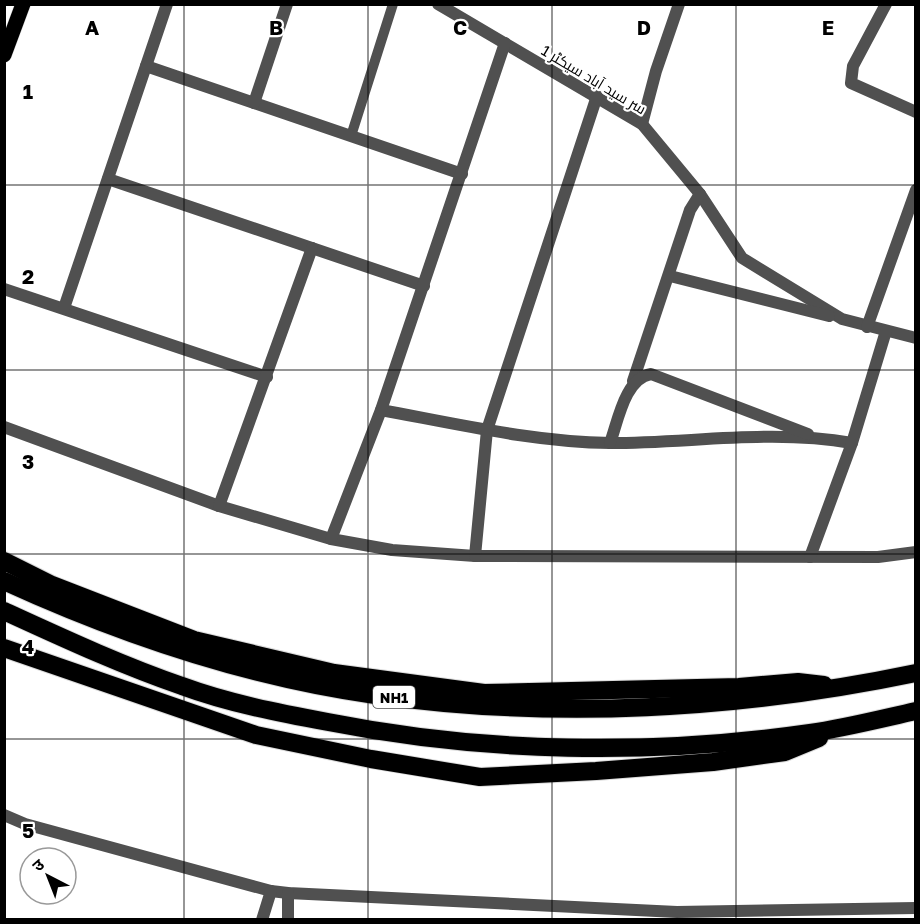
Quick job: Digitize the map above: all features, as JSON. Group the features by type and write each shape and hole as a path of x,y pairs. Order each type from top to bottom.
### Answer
{"highway":[{"path":"4,561 52,585 194,640 334,673 484,693 670,689 798,682 847,687"},
{"name":"NH1","path":"4,581 149,640 256,670 374,695 496,705 640,708 696,706 800,695 915,673"},
{"name":"NH1","path":"4,611 112,659 184,687 292,715 392,734 453,742 579,747 711,742 810,733 914,716"},
{"path":"4,648 256,735 371,759 480,777 608,770 785,752 854,724"}],"main road":[{"path":"4,55 23,4"}],"street":[{"path":"64,308 167,4"},
{"path":"254,103 287,4"},
{"name":"سر سید آباد سیکٹر 1","path":"438,4 642,124 700,194 742,258 842,319 915,338"},
{"path":"642,124 656,71 679,4"},
{"path":"886,4 853,66 851,83 915,112"},
{"path":"331,539 381,410 505,43"},
{"path":"146,66 462,174"},
{"path":"475,556 487,429 597,96"},
{"path":"108,179 424,286"},
{"path":"867,327 915,190"},
{"path":"610,443 670,276 690,210 700,194"},
{"path":"219,506 312,248"},
{"path":"670,276 842,319"},
{"path":"4,289 267,377"},
{"path":"810,557 852,443 886,331"},
{"path":"632,385 641,375 651,374 814,436 852,443"},
{"path":"381,410 487,429 610,443 814,436"},
{"path":"4,427 219,506 331,539 393,550 475,556 878,557 915,552"},
{"path":"4,815 25,824 271,891 288,893 677,916 884,914 915,908"},
{"path":"262,920 271,891"},
{"path":"288,893 288,920"}],"lane":[{"path":"351,136 393,4"}]}
